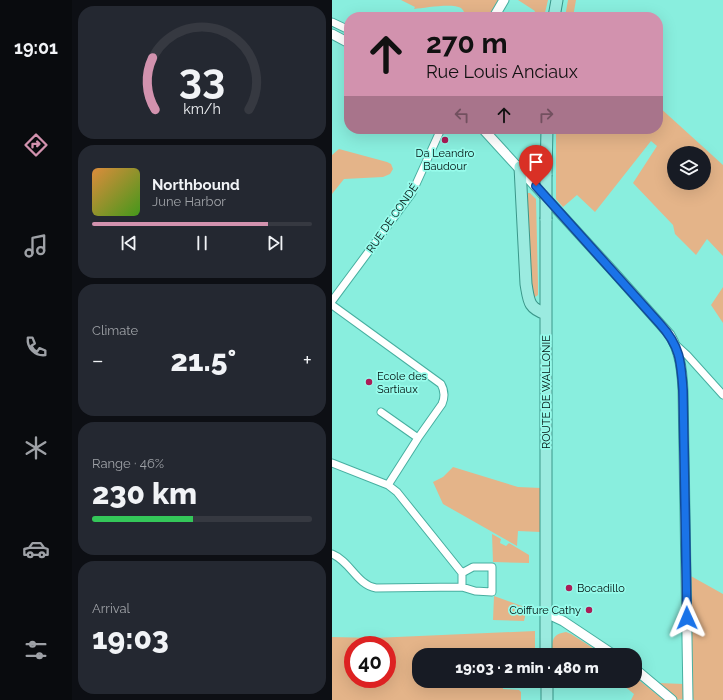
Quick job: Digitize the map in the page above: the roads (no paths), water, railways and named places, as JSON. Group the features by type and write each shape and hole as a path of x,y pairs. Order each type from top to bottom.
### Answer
{"main road":[{"path":"555,12 557,0"},
{"name":"ROUTE DE WALLONIE","path":"546,648 547,134"},
{"path":"520,167 528,300 536,311 546,314"},
{"path":"547,688 547,700"}],"street":[{"path":"497,12 504,0"},
{"path":"332,22 344,28"},
{"path":"332,34 344,40"},
{"name":"RUE DE CONDÉ","path":"332,300 412,193 439,134"},
{"path":"488,134 520,167 624,282 670,335 676,345 723,395"},
{"path":"332,305 441,384 444,392 444,399 388,485"},
{"path":"676,345 681,366 683,390 688,700"},
{"path":"381,412 418,438"},
{"path":"332,463 388,485 397,492 462,573 462,587"},
{"path":"332,554 342,558 363,582 371,587 462,587 475,591 492,592 492,567 473,567 462,573"},
{"path":"546,614 564,621 604,648"},
{"path":"642,675 672,700"}],"place":[{"name":"Da Leandro Baudour","path":"445,140"},
{"name":"Ecole des Sartiaux","path":"369,382"},
{"name":"Bocadillo","path":"569,588"},
{"name":"Coiffure Cathy","path":"589,610"}]}
